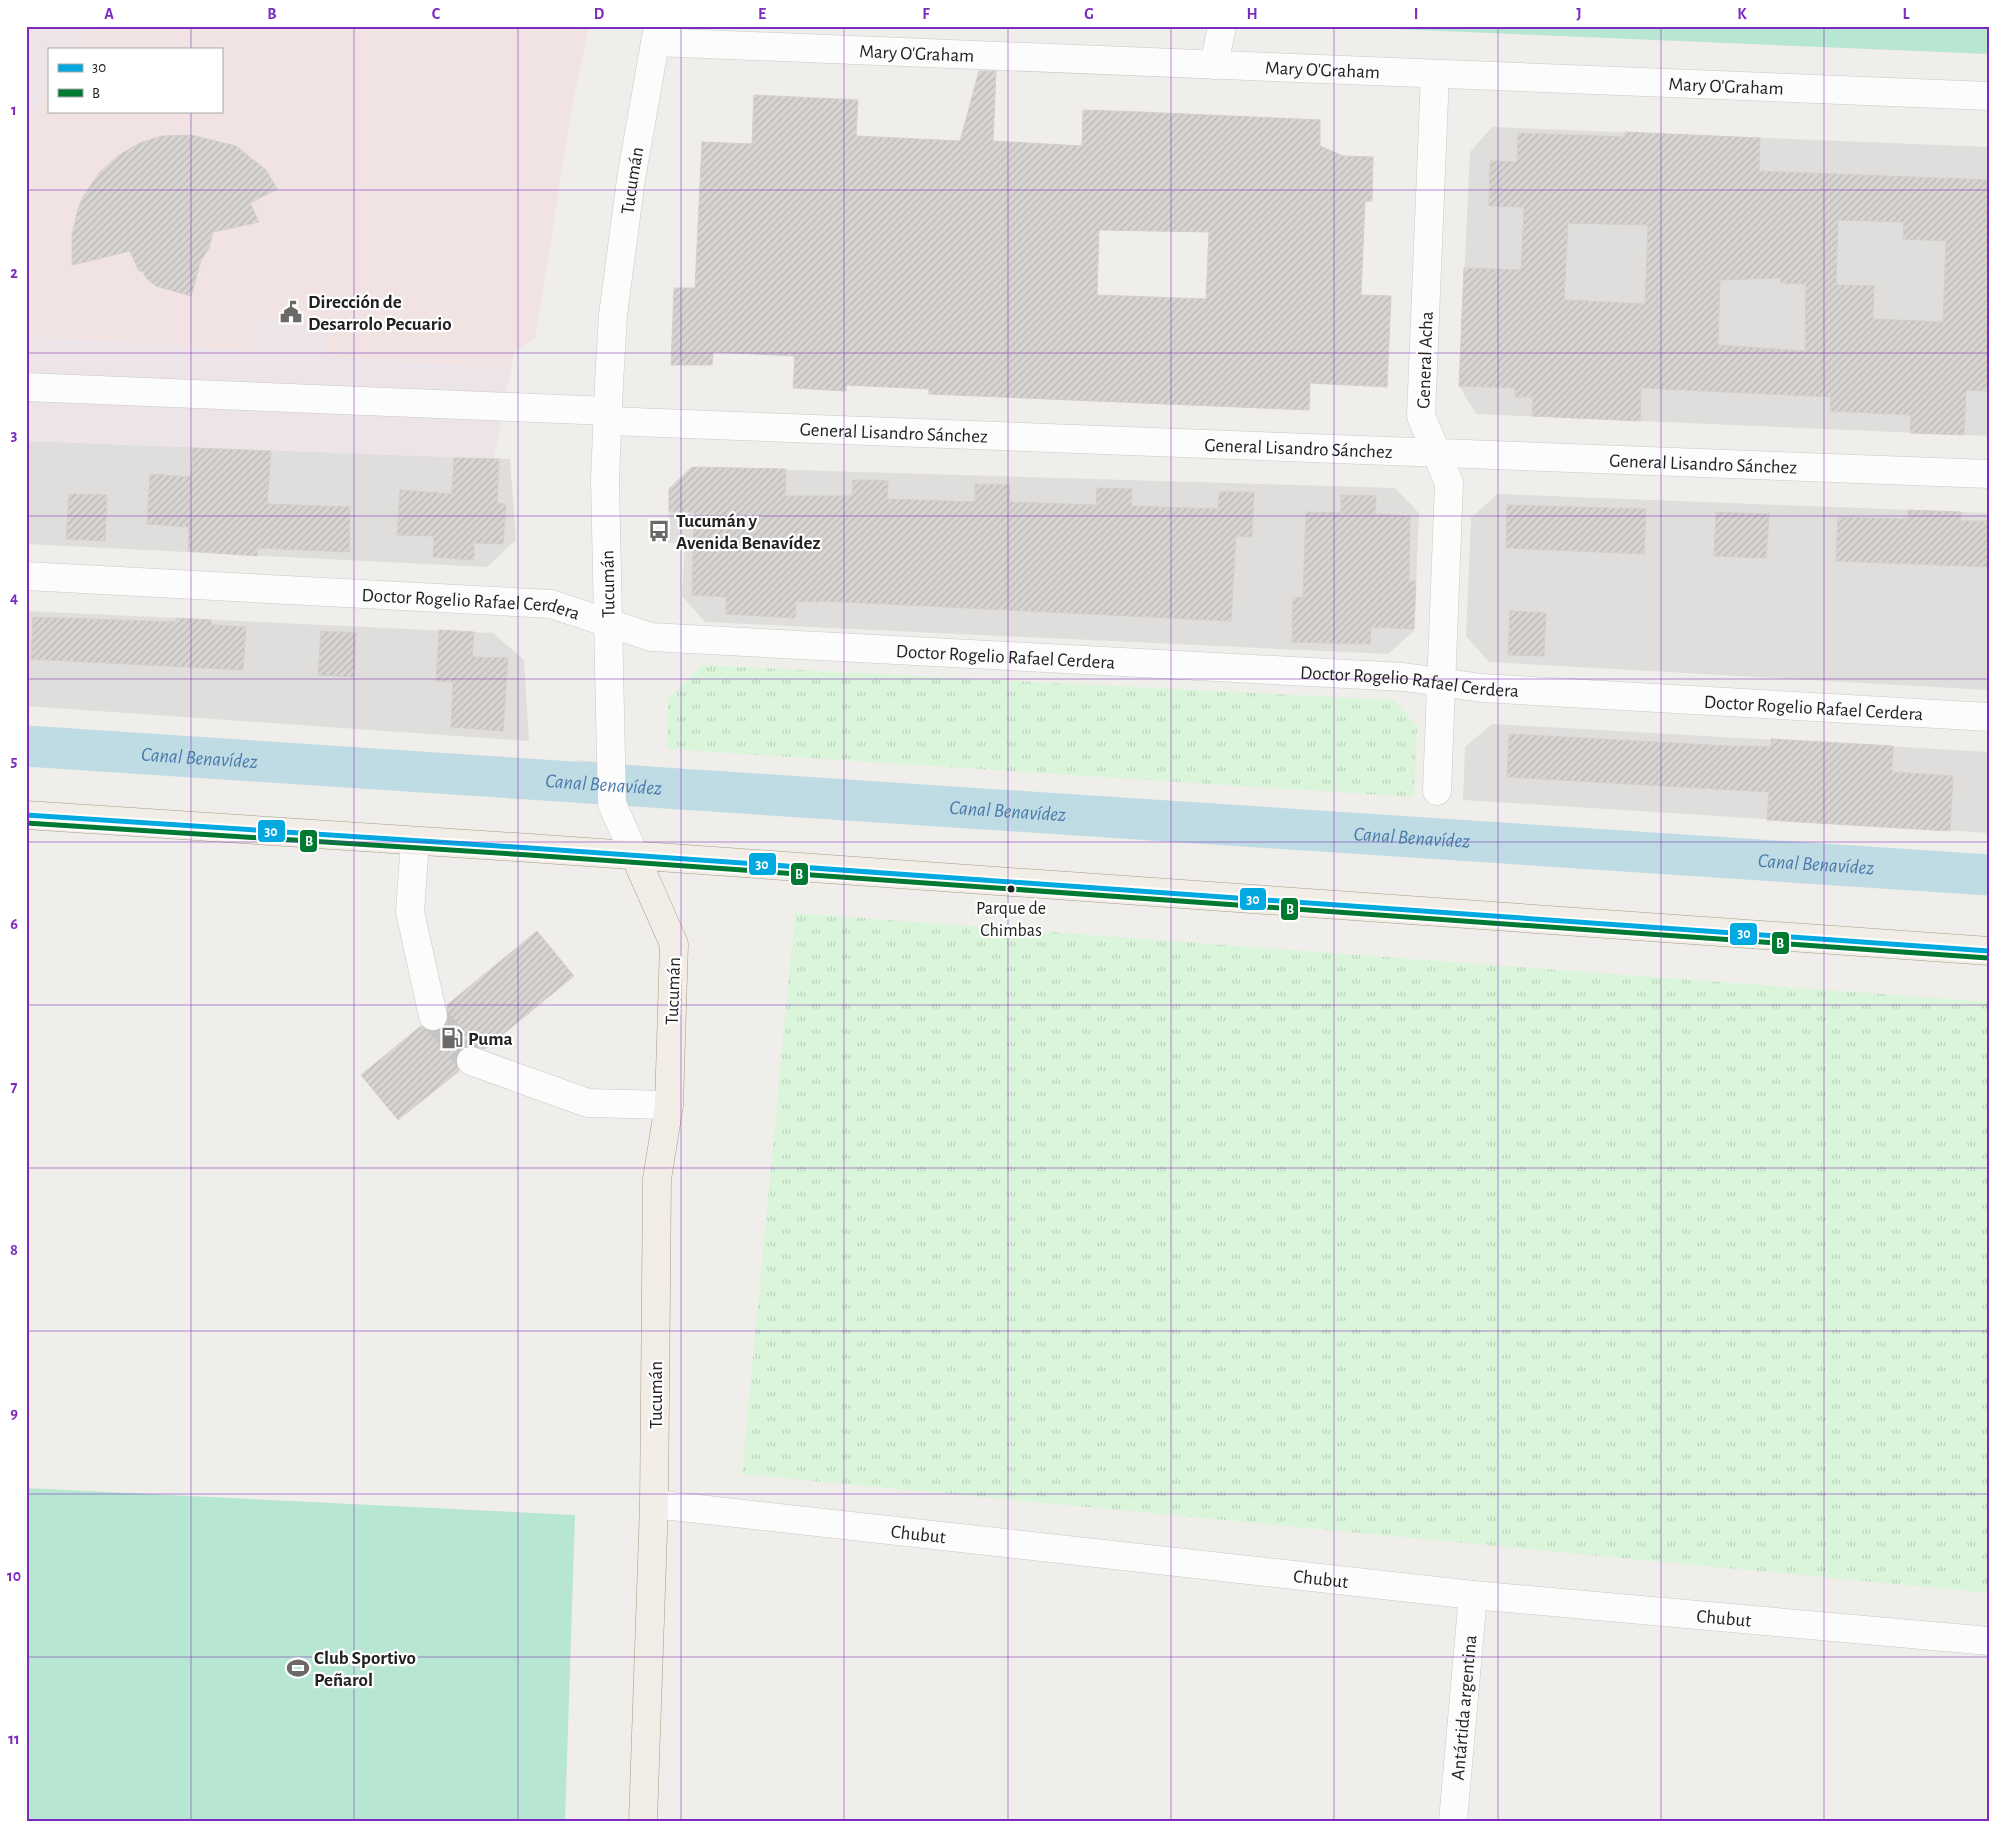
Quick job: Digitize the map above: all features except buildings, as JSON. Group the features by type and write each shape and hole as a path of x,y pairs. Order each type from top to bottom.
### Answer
{"main road":[{"path":"26,815 1989,951"},
{"name":"Tucumán","path":"634,856 674,944 669,1105 657,1179 654,1504 643,1821"}],"street":[{"path":"1214,65 1222,26"},
{"name":"Mary O'Graham","path":"657,34 1214,65 1989,96"},
{"name":"Tucumán","path":"634,856 612,804 605,480 614,316 630,179 657,34"},
{"name":"General Acha","path":"1435,74 1422,416 1449,483 1437,790"},
{"name":"General Lisandro Sánchez","path":"26,387 608,416 1437,453 1989,474"},
{"name":"Doctor Rogelio Rafael Cerdera","path":"26,576 550,604 652,637 1404,677 1482,688 1989,717"},
{"path":"415,841 410,912 433,1016"},
{"path":"471,1061 588,1103 669,1105"},
{"name":"Chubut","path":"654,1504 1473,1595 1989,1641"},
{"name":"Antártida argentina","path":"1453,1821 1473,1595"}],"shaded area":[{"path":"26,26 84,26 77,48 48,48 48,89 26,122"},
{"path":"84,26 589,26 573,102 535,339 514,352 511,369 325,356 327,324 254,351 26,336 26,122 48,89 48,112 222,112 222,48 77,48"},
{"path":"1492,127 1989,147 1989,436 1476,414 1459,386 1470,152"},
{"path":"256,320 327,324 325,356 511,369 494,459 26,441 26,336 254,351"},
{"path":"26,441 510,459 516,540 487,567 26,544"},
{"path":"692,467 1395,488 1419,513 1414,631 1388,654 705,622 682,596 685,544 668,543 669,489"},
{"path":"1497,494 1989,513 1989,690 1489,662 1466,636 1471,518"},
{"path":"26,611 493,633 524,660 529,741 26,706"},
{"path":"1492,724 1989,752 1989,833 1463,800 1465,747"}],"green space":[{"path":"1321,26 1989,26 1989,54"},
{"path":"702,665 1394,700 1417,726 1414,797 667,749 668,699"},
{"name":"Parque de Chimbas","path":"795,913 1989,1002 1989,1593 742,1474"},
{"name":"Club Sportivo Peñarol","path":"26,1488 575,1515 565,1821 26,1821"}],"pier":[{"path":"577,760 654,767 650,807 574,799"}],"waterway":[{"name":"Canal Benavídez","path":"26,746 1989,875"}],"tunnel":[{"path":"433,1016 471,1061"}],"transit line":[{"name":"30","path":"26,815 530,848 1989,951"},
{"name":"B","path":"26,823 529,855 1988,958"}],"place":[{"name":"Dirección de Desarrolo Pecuario","path":"291,312"},
{"name":"Tucumán y Avenida Benavídez","path":"659,531"},
{"name":"Parque de Chimbas","path":"1011,889"},
{"name":"Puma","path":"452,1038"},
{"name":"Club Sportivo Peñarol","path":"298,1668"}]}
